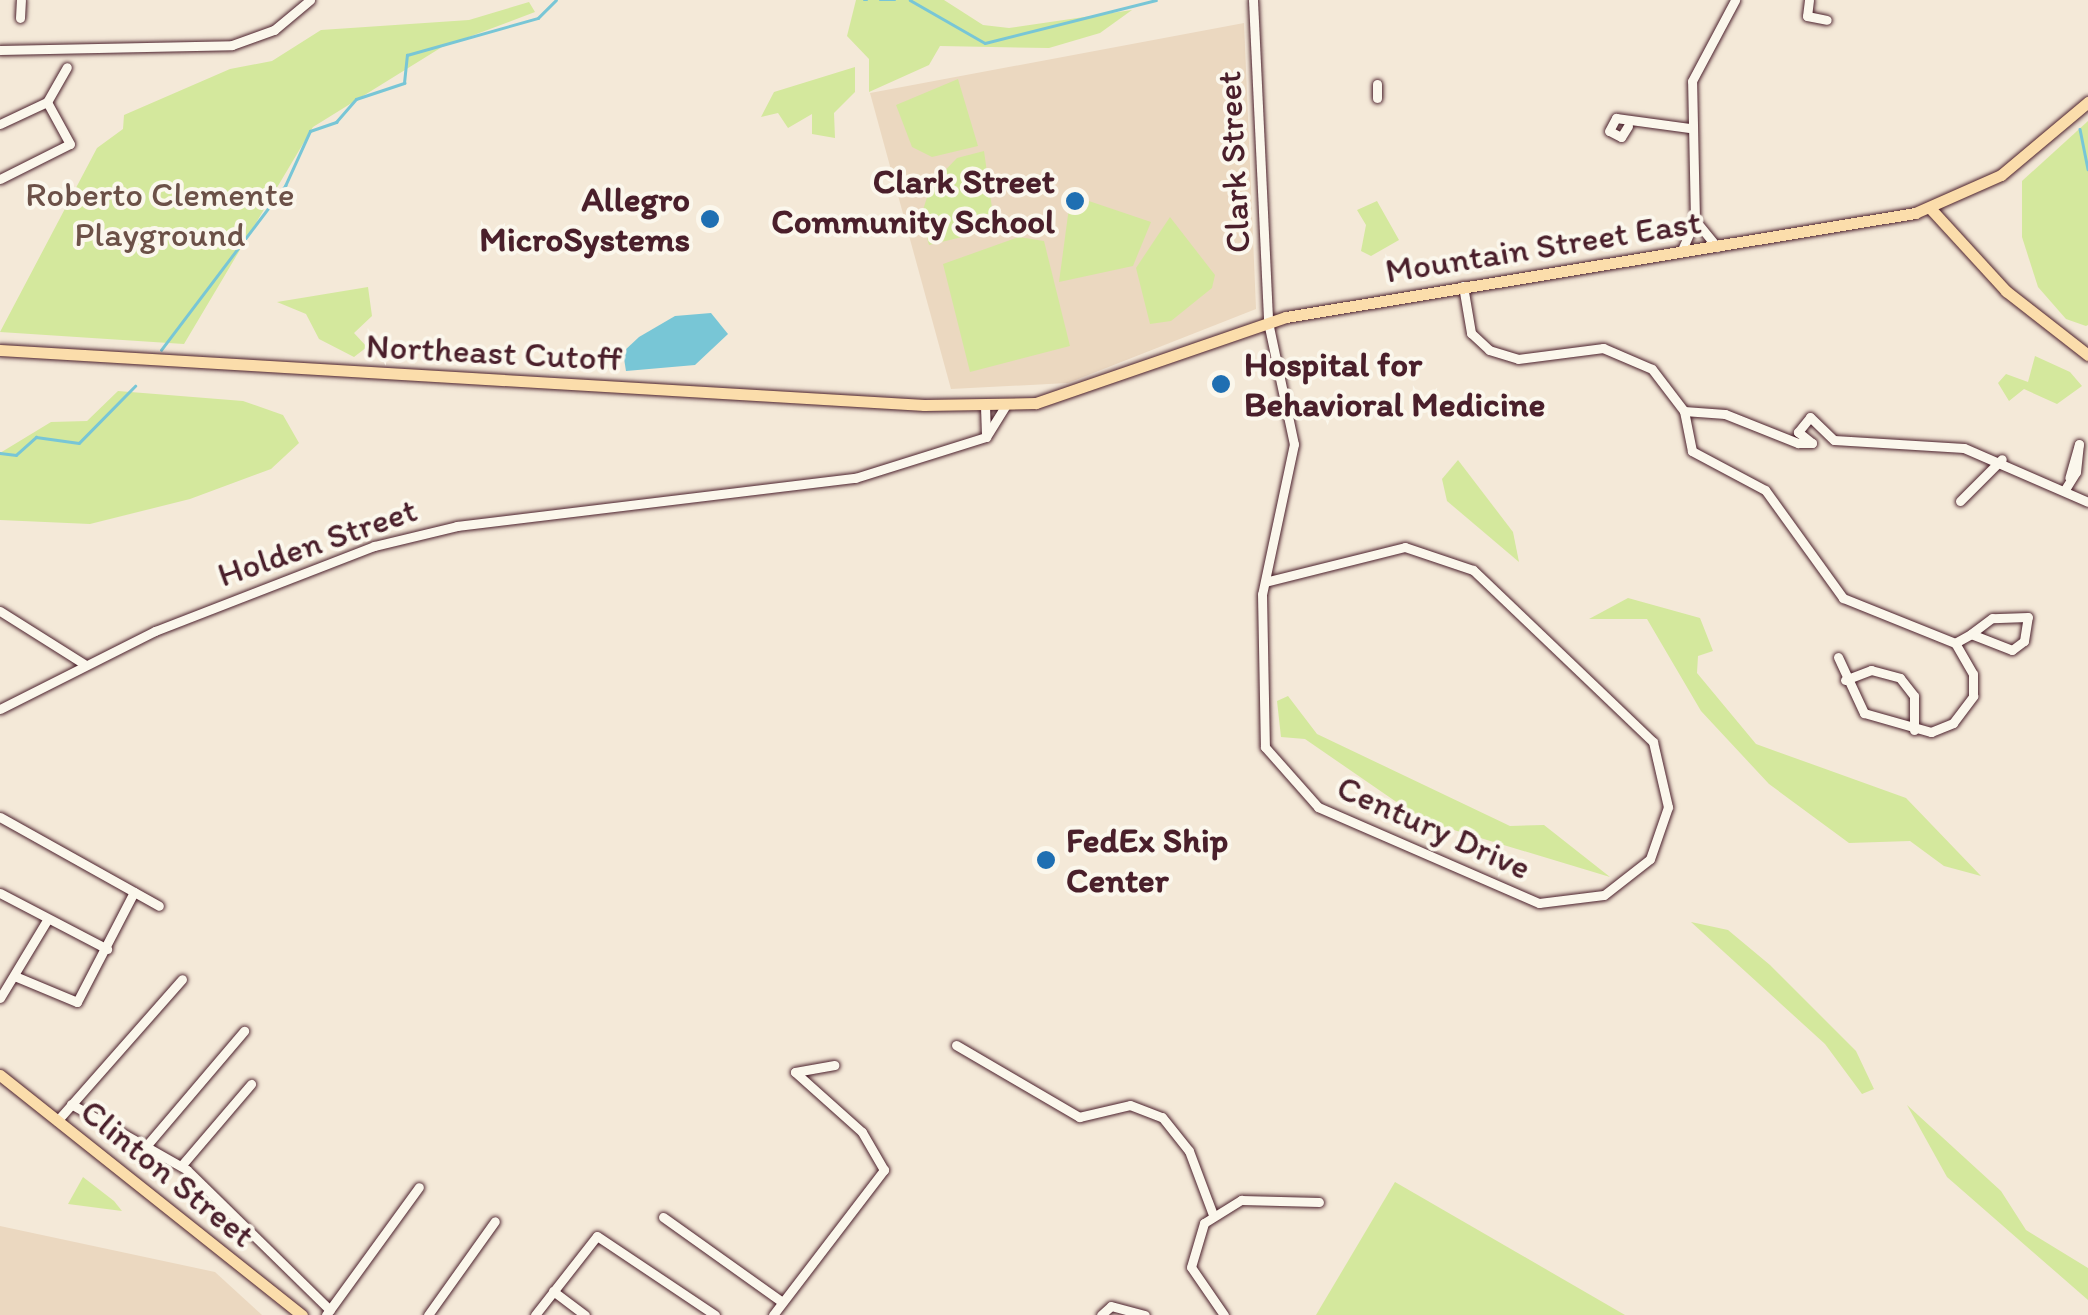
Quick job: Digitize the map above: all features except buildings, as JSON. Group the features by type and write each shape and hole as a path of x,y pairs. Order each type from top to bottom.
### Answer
{"main road":[{"name":"Mountain Street East","path":"985,406 1004,406 1102,386 1268,322 1930,208 2020,162 2088,102"},
{"path":"1930,208 2006,290 2088,355"},
{"name":"Northeast Cutoff","path":"0,350 985,406"},
{"name":"Clinton Street","path":"0,1075 302,1315"}],"street":[{"path":"20,18 21,0"},
{"path":"0,50 218,48 274,30 310,0"},
{"name":"Clark Street","path":"1253,0 1268,322"},
{"path":"1681,253 1695,220 1688,128 1698,62 1735,0"},
{"path":"1809,0 1807,16 1827,20"},
{"path":"0,124 47,102 67,67"},
{"path":"1377,84 1377,98"},
{"path":"0,179 70,144 47,102"},
{"path":"1628,126 1688,128"},
{"path":"1695,220 1716,247"},
{"path":"1463,286 1471,332 1489,350 1518,360 1603,348 1652,369 1684,411 1692,451 1765,490 1842,598 1955,643 1973,674 1973,696 1953,723 1914,730 1864,713 1845,680 1838,658"},
{"name":"Century Drive","path":"1265,582 1404,548 1473,570 1654,742 1668,807 1650,859 1604,895 1539,903 1301,796 1272,762 1259,723 1265,582 1294,444 1268,322"},
{"path":"985,406 986,437"},
{"path":"986,437 1004,406"},
{"path":"1684,411 1812,443 1921,441 2002,460 2088,502"},
{"path":"1812,443 1798,432 1806,417 1834,440"},
{"name":"Holden Street","path":"0,708 84,664 313,568 433,530 793,489 986,437"},
{"path":"1960,501 2002,460"},
{"path":"2064,490 2069,478"},
{"path":"0,611 84,664"},
{"path":"1955,643 1992,618 2028,616 2024,641 2012,650 1971,634"},
{"path":"1845,680 1871,670 1900,678 1914,696 1914,730"},
{"path":"0,817 158,906"},
{"path":"17,977 78,1002 134,892"},
{"path":"0,893 107,949"},
{"path":"0,998 17,977 47,920"},
{"path":"58,1120 182,978"},
{"path":"146,1145 244,1031"},
{"path":"956,1045 1079,1117 1130,1105 1162,1117 1190,1152 1214,1214"},
{"path":"773,1315 884,1170 862,1132 795,1072 834,1065"},
{"path":"181,1166 252,1084"},
{"name":"Clinton Street","path":"71,1104 181,1166 328,1312"},
{"path":"328,1312 419,1187"},
{"path":"1224,1315 1190,1260 1214,1214 1241,1200 1319,1202"},
{"path":"663,1217 782,1302"},
{"path":"428,1315 495,1221"},
{"path":"536,1315 597,1236 715,1315"},
{"path":"553,1291 585,1315"},
{"path":"1101,1315 1116,1306 1146,1315"}],"shaded area":[{"name":"Clark Street Community School","path":"1244,23 1256,309 1068,383 951,389 870,93"},
{"path":"0,1226 215,1272 262,1315 0,1315"}],"green space":[{"path":"856,0 944,0 983,25 1009,28 1132,10 1100,33 1049,48 940,46 929,65 869,92 869,59 847,36"},
{"name":"Roberto Clemente Playground","path":"529,2 535,12 442,47 313,127 184,344 0,332 97,148 123,129 124,115 230,69 272,61 321,30 469,20"},
{"path":"855,67 855,92 834,113 835,138 812,134 812,114 788,128 778,113 761,117 774,92"},
{"path":"958,79 978,146 932,157 912,147 896,105"},
{"path":"2088,121 2086,326 2066,319 2038,287 2022,237 2022,181"},
{"path":"984,151 995,229 929,245 921,216 931,185 957,158"},
{"path":"1080,198 1151,222 1133,266 1059,282 1070,200"},
{"path":"1377,201 1399,240 1371,256 1361,251 1366,225 1357,210"},
{"path":"1170,217 1215,275 1212,288 1171,321 1150,324 1136,268"},
{"path":"1019,237 1044,241 1070,346 970,372 943,264"},
{"path":"368,287 372,316 354,333 367,347 354,357 319,339 306,314 277,302"},
{"path":"2035,356 2070,372 2082,386 2057,404 2024,389 2009,401 1998,383 2006,374 2028,382"},
{"path":"118,391 243,401 283,415 299,443 271,469 190,499 90,524 0,520 0,453 51,422 87,421"},
{"path":"1458,460 1513,532 1519,562 1447,501 1442,479"},
{"path":"1628,598 1700,618 1713,651 1698,656 1697,673 1756,744 1906,798 1981,876 1944,866 1910,841 1849,843 1769,784 1701,711 1647,619 1589,619"},
{"path":"1288,696 1317,734 1510,826 1544,825 1610,877 1424,821 1305,739 1281,737 1277,701"},
{"path":"1691,922 1728,930 1770,965 1856,1051 1874,1089 1862,1094 1825,1044"},
{"path":"1907,1105 2001,1191 2026,1230 2088,1268 2088,1300 1947,1177"},
{"path":"83,1177 114,1201 122,1211 68,1204"},
{"path":"1395,1182 1625,1315 1316,1315"}],"water":[{"path":"711,313 728,334 695,365 626,371 623,352 639,337 675,316"}],"waterway":[{"path":"161,350 285,186 310,131 336,122 356,99 404,83 407,55 538,18 556,0"},
{"path":"880,0 895,0"},
{"path":"910,0 985,43 1156,0"},
{"path":"2080,129 2088,169"},
{"path":"0,453 16,455 36,437 79,443 135,386"}],"place":[{"name":"Clark Street Community School","path":"1075,201"},
{"name":"Allegro MicroSystems","path":"710,219"},
{"name":"Hospital for Behavioral Medicine","path":"1221,384"},
{"name":"FedEx Ship Center","path":"1046,860"}]}
